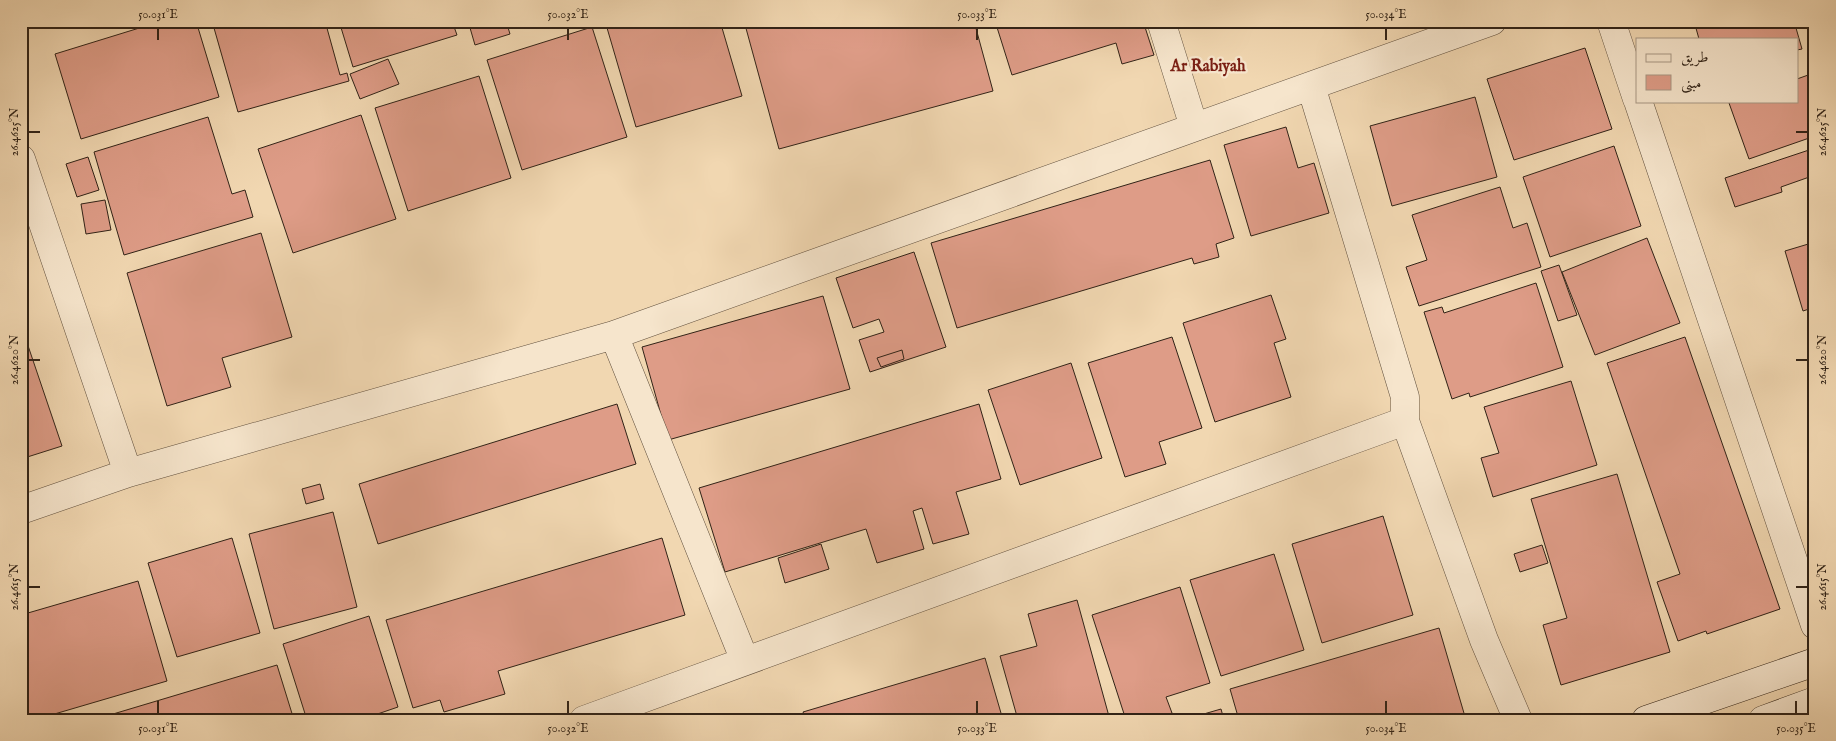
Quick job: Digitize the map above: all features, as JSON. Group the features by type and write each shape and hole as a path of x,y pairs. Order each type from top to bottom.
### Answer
{"street":[{"path":"1160,21 1194,128"},
{"path":"21,510 128,473 614,335 1492,21"},
{"path":"1611,21 1636,94"},
{"path":"1310,86 1405,397 1406,421 1484,640 1518,720"},
{"path":"1639,102 1815,625"},
{"path":"21,159 128,473"},
{"path":"614,335 745,661"},
{"path":"584,720 1406,421"},
{"path":"1646,720 1815,662"},
{"path":"1763,720 1815,701"}],"building":[{"path":"162,21 196,21 219,97 81,139 55,54"},
{"path":"212,21 325,21 340,75 347,73 349,81 238,112"},
{"path":"339,21 452,21 457,35 353,67"},
{"path":"468,21 506,21 510,34 475,45"},
{"path":"605,21 720,21 742,96 636,127"},
{"path":"744,21 974,21 993,91 779,149"},
{"path":"995,21 1143,21 1154,55 1122,64 1116,43 1012,75"},
{"path":"1694,21 1794,21 1802,49 1798,50 1798,38 1699,38"},
{"path":"592,27 627,137 522,170 487,60"},
{"path":"1585,48 1612,129 1514,160 1487,79"},
{"path":"388,59 399,84 360,99 350,74"},
{"path":"1811,74 1815,84 1815,136 1749,159 1729,103 1798,102 1798,79"},
{"path":"479,76 511,178 408,211 375,108"},
{"path":"1475,97 1497,177 1392,206 1370,126"},
{"path":"361,115 396,219 293,253 258,149"},
{"path":"208,117 232,194 245,190 253,217 124,255 94,152"},
{"path":"1286,127 1298,168 1314,163 1329,213 1251,236 1224,145"},
{"path":"1614,146 1641,226 1550,257 1523,177"},
{"path":"1815,148 1815,175 1781,187 1782,192 1735,207 1725,178"},
{"path":"88,157 99,190 77,197 66,164"},
{"path":"1210,160 1234,238 1216,244 1219,257 1194,264 1192,258 957,328 931,243"},
{"path":"1500,187 1513,228 1527,223 1541,267 1419,306 1406,267 1427,260 1412,215"},
{"path":"105,200 111,230 86,234 81,204"},
{"path":"261,233 292,337 222,358 231,387 167,406 127,273"},
{"path":"1647,238 1680,323 1595,355 1562,272"},
{"path":"1815,242 1815,307 1803,311 1785,251"},
{"path":"914,252 946,347 870,372 859,340 884,332 879,319 853,328 836,278"},
{"path":"1559,265 1577,315 1558,321 1541,271"},
{"path":"1536,283 1563,367 1470,397 1469,393 1452,399 1424,312 1442,307 1444,313"},
{"path":"1271,295 1286,339 1274,343 1291,397 1215,422 1183,323"},
{"path":"823,296 850,389 668,440 642,347"},
{"path":"21,325 62,446 21,459"},
{"path":"1172,337 1202,428 1159,442 1166,464 1125,477 1088,363"},
{"path":"1685,337 1780,609 1707,634 1706,631 1678,641 1657,582 1680,574 1607,363"},
{"path":"902,350 904,359 881,367 877,358"},
{"path":"1071,363 1102,458 1020,485 988,390"},
{"path":"1571,381 1597,465 1493,497 1481,458 1499,453 1484,407"},
{"path":"617,404 636,464 378,544 359,484"},
{"path":"979,404 1001,479 956,492 969,534 933,544 922,508 913,511 924,549 877,563 866,529 725,572 699,488"},
{"path":"1617,474 1670,652 1561,685 1543,625 1567,618 1531,499"},
{"path":"320,484 324,499 306,504 302,489"},
{"path":"333,512 357,607 274,629 249,534"},
{"path":"1383,516 1413,615 1322,643 1292,544"},
{"path":"232,538 260,633 177,657 148,563"},
{"path":"662,538 685,615 498,671 505,694 444,712 440,700 413,708 386,620"},
{"path":"821,544 829,569 785,583 778,558"},
{"path":"1542,545 1548,563 1520,572 1514,554"},
{"path":"1274,554 1304,650 1221,676 1190,580"},
{"path":"138,581 167,681 34,720 21,720 21,615"},
{"path":"1180,587 1210,683 1166,697 1172,713 1150,720 1126,720 1092,615"},
{"path":"1077,600 1110,720 1018,720 1000,656 1037,646 1028,614"},
{"path":"369,616 398,707 360,720 307,720 283,644"},
{"path":"1439,628 1466,720 1239,720 1230,689"},
{"path":"985,658 1003,720 806,720 803,712"},
{"path":"277,665 294,720 93,720"},
{"path":"1221,709 1224,720 1183,720"}],"district":[{"name":"Ar Rabiyah","path":"1208,65"}]}
